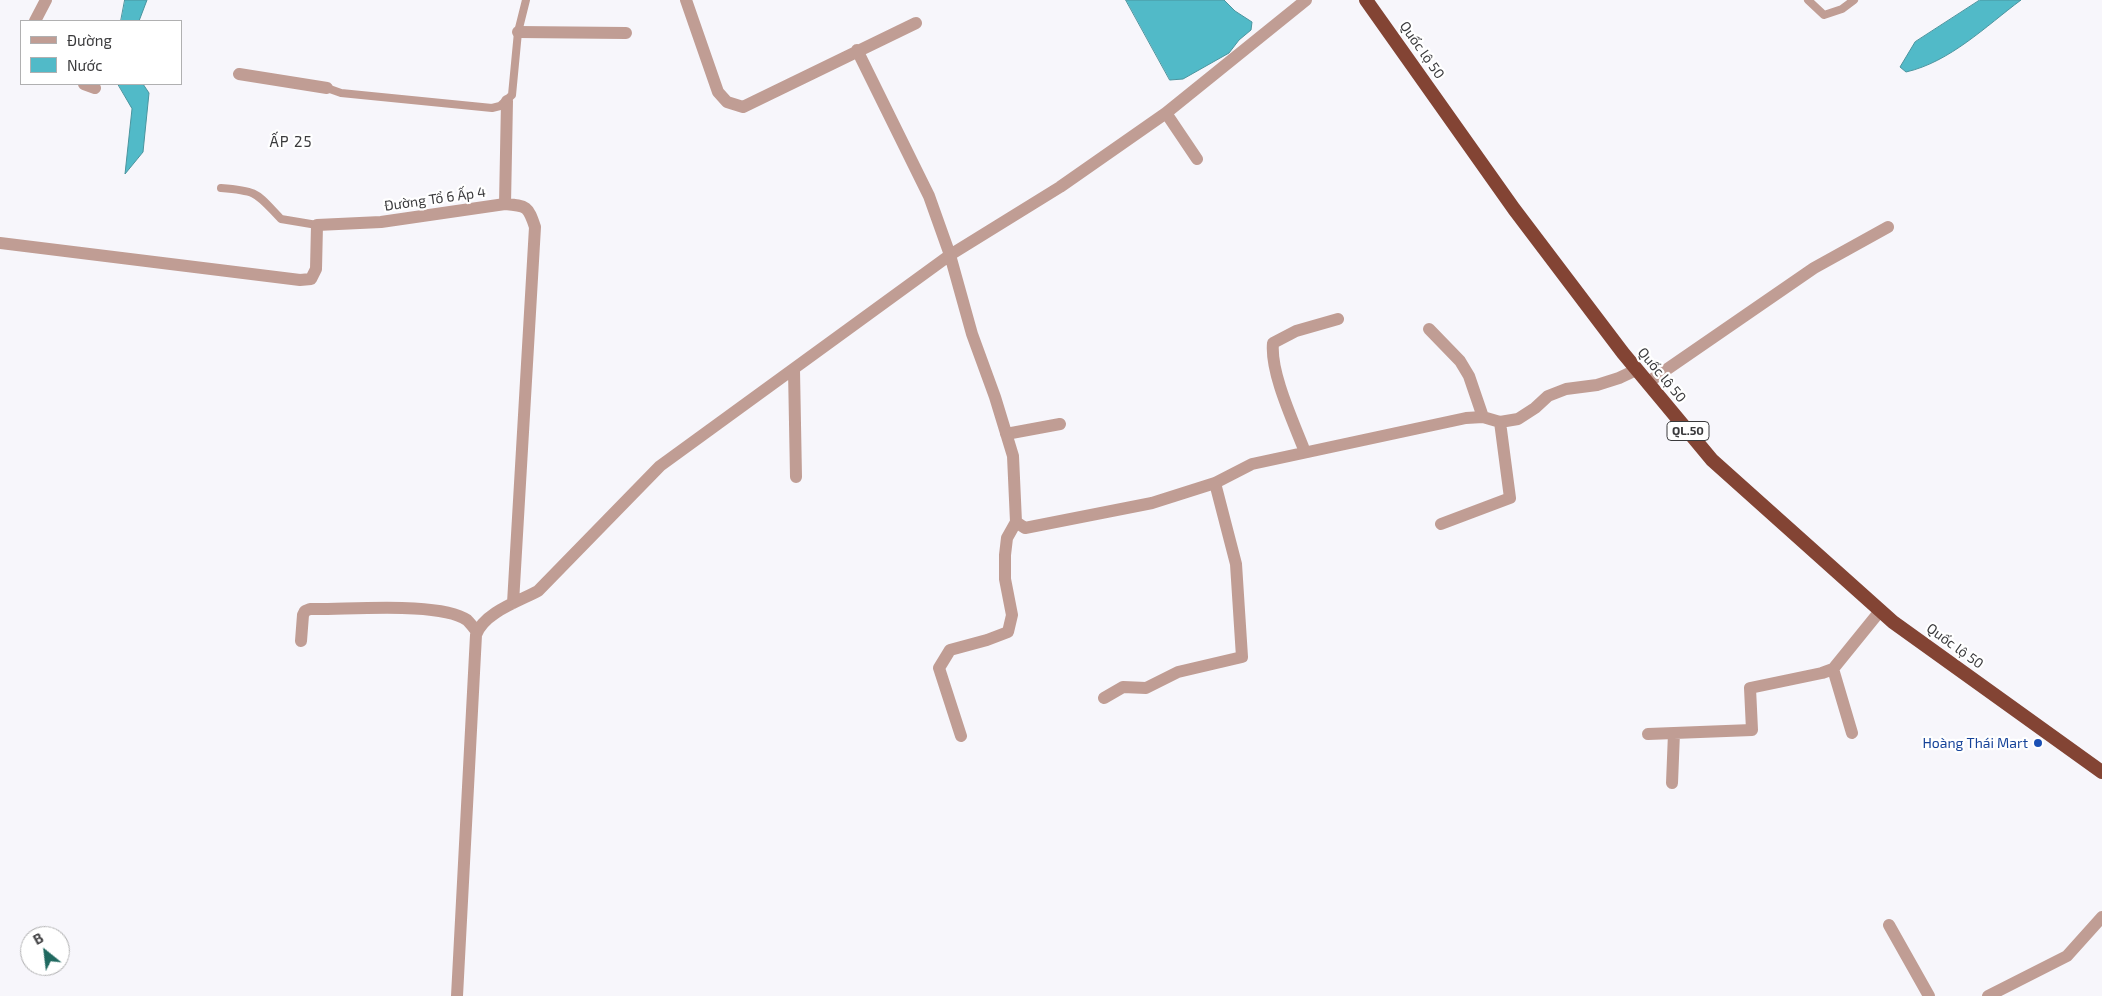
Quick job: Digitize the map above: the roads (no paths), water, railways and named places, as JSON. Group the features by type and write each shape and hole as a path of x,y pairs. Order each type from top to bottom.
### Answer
{"highway":[{"name":"Quốc lộ 50","path":"1366,0 1514,209 1636,370 1712,460 1893,622 2102,772"}],"street":[{"path":"36,20 46,0"},
{"path":"686,0 718,92 727,102 743,107 916,23"},
{"path":"457,996 477,632 479,626 486,620 538,591 660,466 950,255 1060,187 1166,113 1306,0"},
{"path":"518,32 626,33"},
{"path":"857,50 929,196 950,255 972,334 1012,456 1016,522 1007,538 1005,556 1005,579 1012,615 1008,632 988,640 950,650 939,668 961,736"},
{"path":"239,74 327,88"},
{"path":"505,204 507,101"},
{"path":"1166,113 1197,159"},
{"name":"Đường Tổ 6 Ấp 4","path":"317,225 381,222 505,204 523,205 530,210 535,227 513,604"},
{"path":"0,243 300,280 311,279 316,269 317,225"},
{"path":"1647,383 1814,268 1888,227"},
{"path":"1305,452 1286,404 1272,353 1273,343 1296,330 1338,319"},
{"path":"1429,329 1460,361 1469,376 1483,417"},
{"path":"794,370 796,477"},
{"path":"1016,522 1026,528 1152,503 1215,482 1252,464 1466,418 1483,417 1500,422 1518,419 1535,408 1548,396 1566,389 1597,385 1636,370"},
{"path":"1441,524 1510,498 1500,422"},
{"path":"1006,434 1060,424"},
{"path":"1104,698 1123,687 1146,688 1178,672 1242,657 1236,564 1215,482"},
{"path":"301,641 303,614 310,609 408,608 435,610 466,620 477,632"},
{"path":"1648,734 1752,730 1750,688 1833,669 1880,611"},
{"path":"1833,669 1852,733"},
{"path":"1672,783 1674,733"},
{"path":"1988,996 2067,956 2102,917"},
{"path":"1889,925 1929,996"}],"lane":[{"path":"327,88 341,93 492,108 500,106 512,95 518,32 526,0"},
{"path":"1808,0 1824,15 1842,9 1854,0"},
{"path":"221,188 255,193 265,200 281,219 317,225"}],"water":[{"path":"125,0 147,0 139,20 121,20"},
{"path":"1126,0 1224,0 1235,11 1252,22 1251,30 1239,40 1229,53 1183,79 1170,80"},
{"path":"1980,0 2021,0 1967,42 1938,60 1906,72 1900,67 1915,42"},
{"path":"119,85 144,85 149,93 143,152 125,174 132,109"}],"place":[{"name":"Hoàng Thái Mart","path":"2038,743"}],"district":[{"name":"ẤP 25","path":"291,142"}]}
